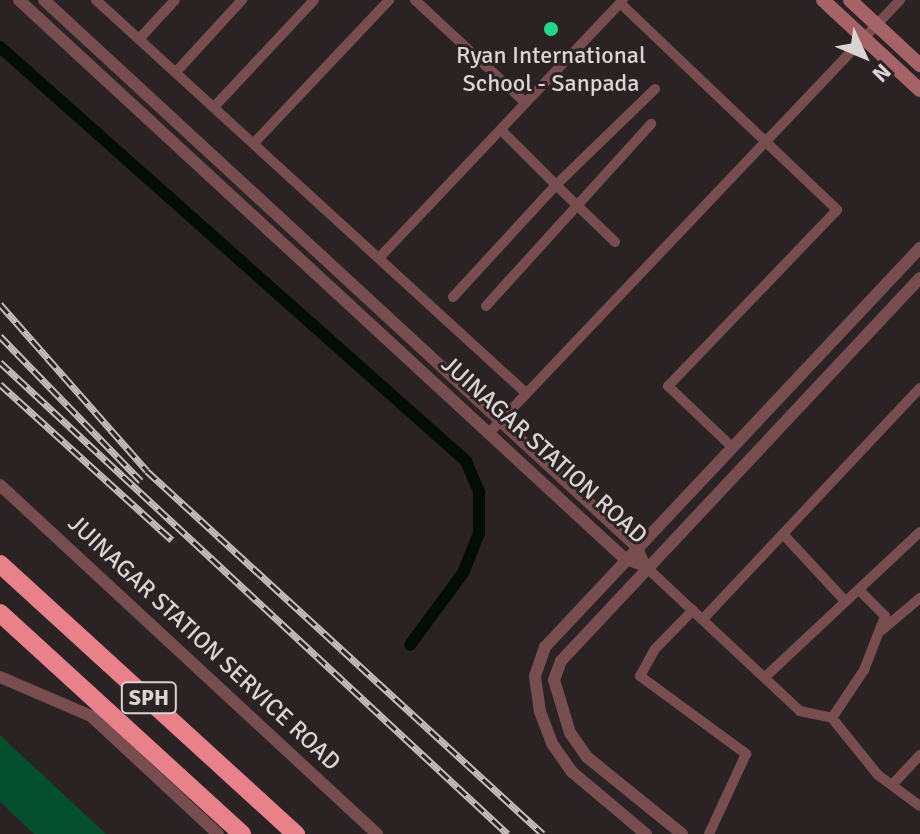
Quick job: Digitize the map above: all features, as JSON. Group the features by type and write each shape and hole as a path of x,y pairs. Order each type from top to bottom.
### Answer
{"highway":[{"name":"SPH","path":"0,564 296,834"},
{"name":"SPH","path":"0,613 96,710 242,834"}],"main road":[{"path":"823,0 920,90"},
{"path":"850,0 920,65"}],"street":[{"name":"JUINAGAR STATION ROAD","path":"19,0 624,558 645,566"},
{"name":"JUINAGAR STATION ROAD","path":"44,0 636,546 645,566"},
{"path":"96,0 526,393"},
{"path":"139,39 175,0"},
{"path":"176,72 242,0"},
{"path":"214,107 314,0"},
{"path":"254,143 389,0"},
{"path":"415,0 526,103"},
{"path":"489,433 900,0"},
{"path":"379,258 622,2 837,210 668,386 731,446"},
{"path":"453,297 556,185 655,89"},
{"path":"486,306 576,203 651,124"},
{"path":"501,130 615,242"},
{"path":"646,834 572,772 540,712 535,676 545,647 624,558 920,248"},
{"path":"682,834 587,757 570,733 554,680 561,661 645,566 920,278 904,264"},
{"path":"703,619 920,389"},
{"name":"JUINAGAR STATION SERVICE ROAD","path":"0,485 377,834"},
{"path":"765,677 920,532"},
{"path":"783,534 845,601"},
{"path":"645,566 800,711 832,718 878,775 920,806"},
{"path":"832,718 864,670 867,653 880,632 885,616 859,590"},
{"path":"880,632 920,598"},
{"path":"693,610 655,649 640,676 746,754 709,834"},
{"path":"0,677 96,710 218,834"},
{"path":"893,784 920,755"}],"green space":[{"path":"0,735 106,834 34,834 0,802"}],"waterway":[{"path":"0,47 466,461 479,492 479,533 463,573 410,645"}],"railway":[{"path":"0,304 147,471 543,834"},
{"path":"0,336 141,481"},
{"path":"0,362 508,834"},
{"path":"0,384 172,540"}],"place":[{"name":"Ryan International School - Sanpada","path":"551,29"}]}
